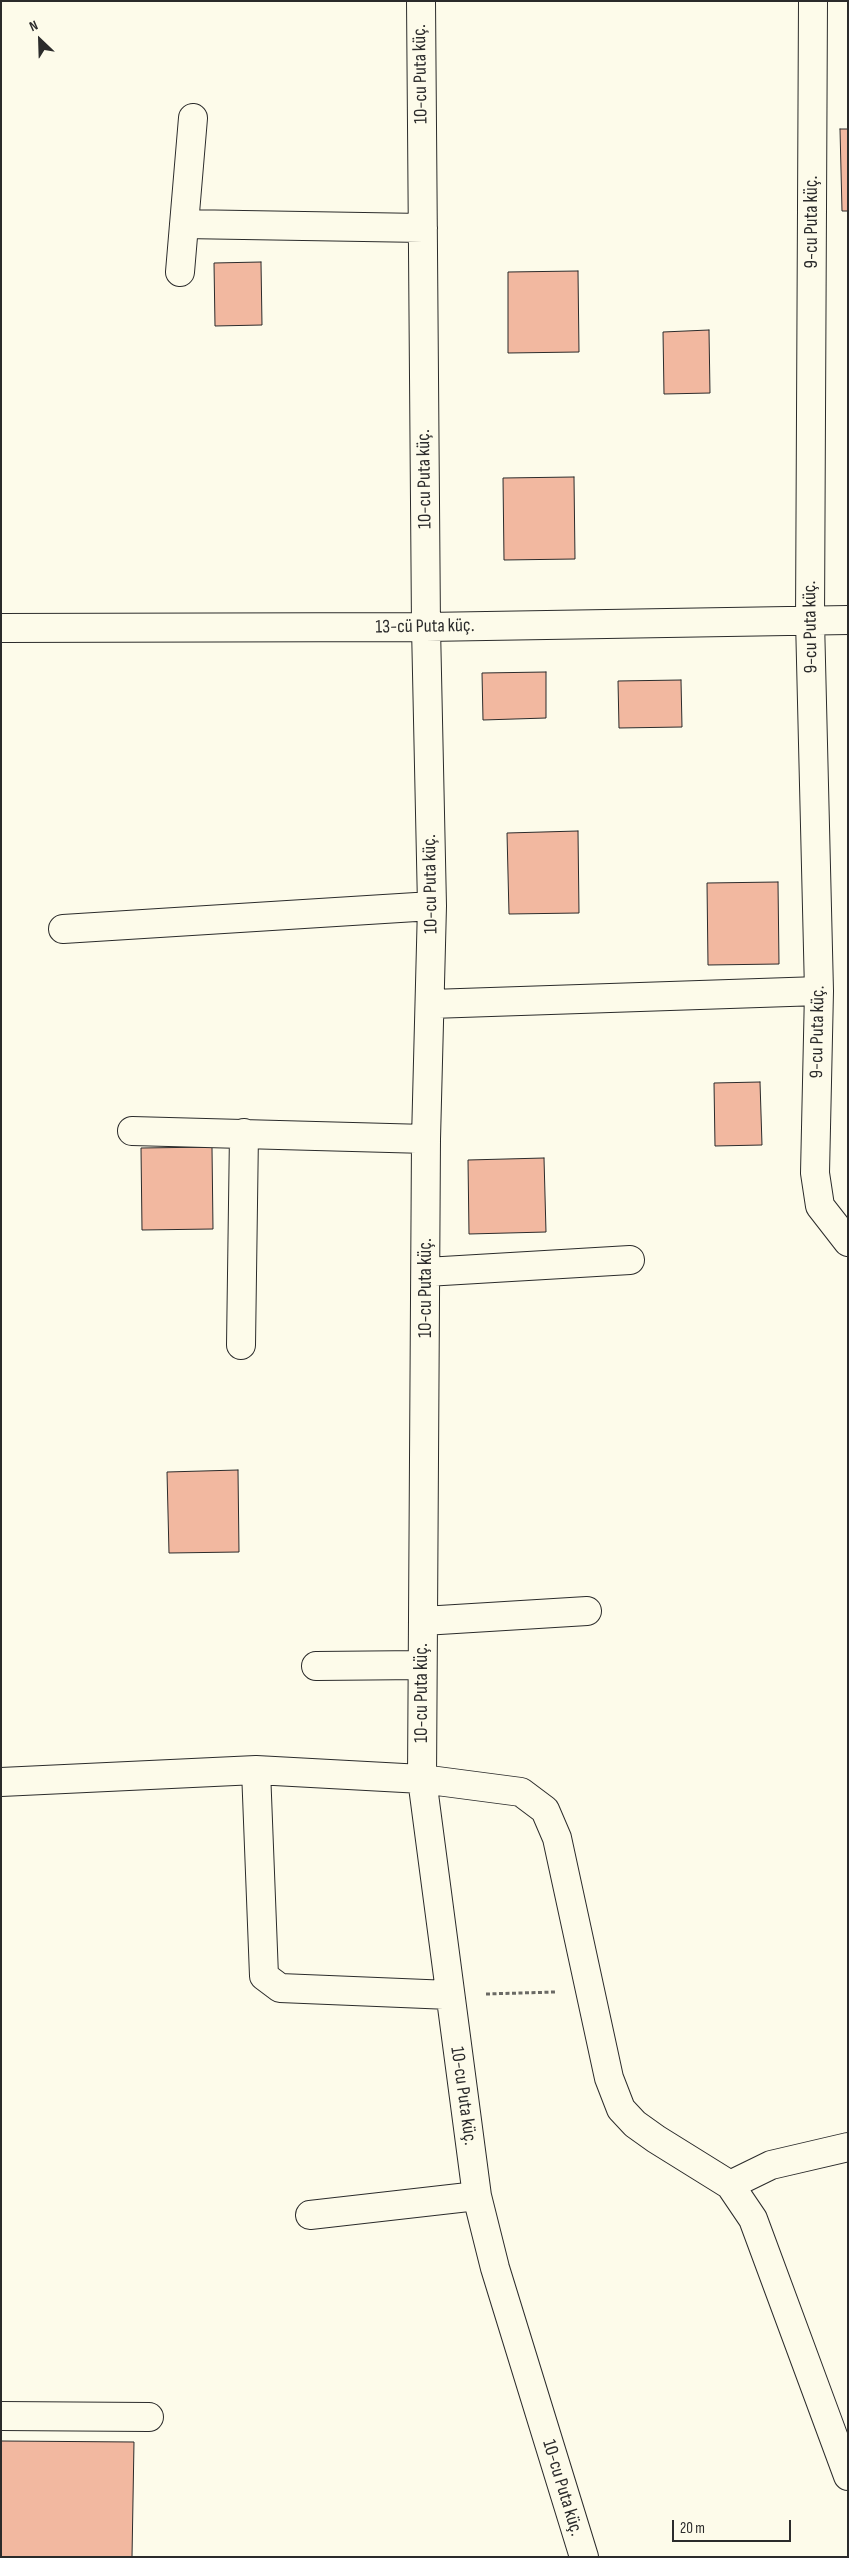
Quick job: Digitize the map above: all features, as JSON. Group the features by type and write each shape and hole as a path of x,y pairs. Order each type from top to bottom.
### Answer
{"street":[{"name":"10-cu Puta küç.","path":"421,1 426,627 432,906 431,1004 426,1139 422,1779 477,2196 494,2268 584,2557"},
{"name":"9-cu Puta küç.","path":"814,1 810,620 819,990 815,1173 820,1206 848,1242"},
{"path":"180,272 192,118"},
{"path":"184,224 423,228"},
{"name":"13-cü Puta küç.","path":"1,628 426,627 848,620"},
{"path":"63,928 432,906"},
{"path":"431,1004 819,990"},
{"path":"132,1131 426,1139"},
{"path":"241,1345 244,1133"},
{"path":"426,1272 630,1260"},
{"path":"423,1621 587,1612"},
{"path":"316,1666 422,1665"},
{"path":"256,1770 264,1976 280,1988 450,1995"},
{"path":"1,1782 256,1770 422,1779 521,1792 545,1810 557,1838 609,2078 621,2109 635,2124 656,2140 730,2185 753,2219 848,2476"},
{"path":"730,2185 771,2165 848,2147"},
{"path":"310,2215 477,2196"},
{"path":"1,2416 150,2417"}],"path":[{"path":"450,1995 590,1991"}],"building":[{"path":"840,129 848,129 848,211 842,211"},
{"path":"261,262 262,325 215,326 214,263"},
{"path":"578,271 579,352 508,353 508,272"},
{"path":"709,330 710,393 664,394 663,332"},
{"path":"574,477 575,559 504,560 503,478"},
{"path":"546,672 546,718 483,720 482,673"},
{"path":"681,680 682,727 619,728 618,681"},
{"path":"578,831 579,913 509,914 507,833"},
{"path":"778,882 779,964 708,965 707,883"},
{"path":"760,1082 762,1145 715,1146 714,1083"},
{"path":"212,1147 213,1229 142,1230 141,1148"},
{"path":"544,1158 546,1232 469,1234 468,1160"},
{"path":"238,1470 239,1552 169,1553 167,1472"},
{"path":"1,2441 134,2442 132,2557 1,2557"}]}
